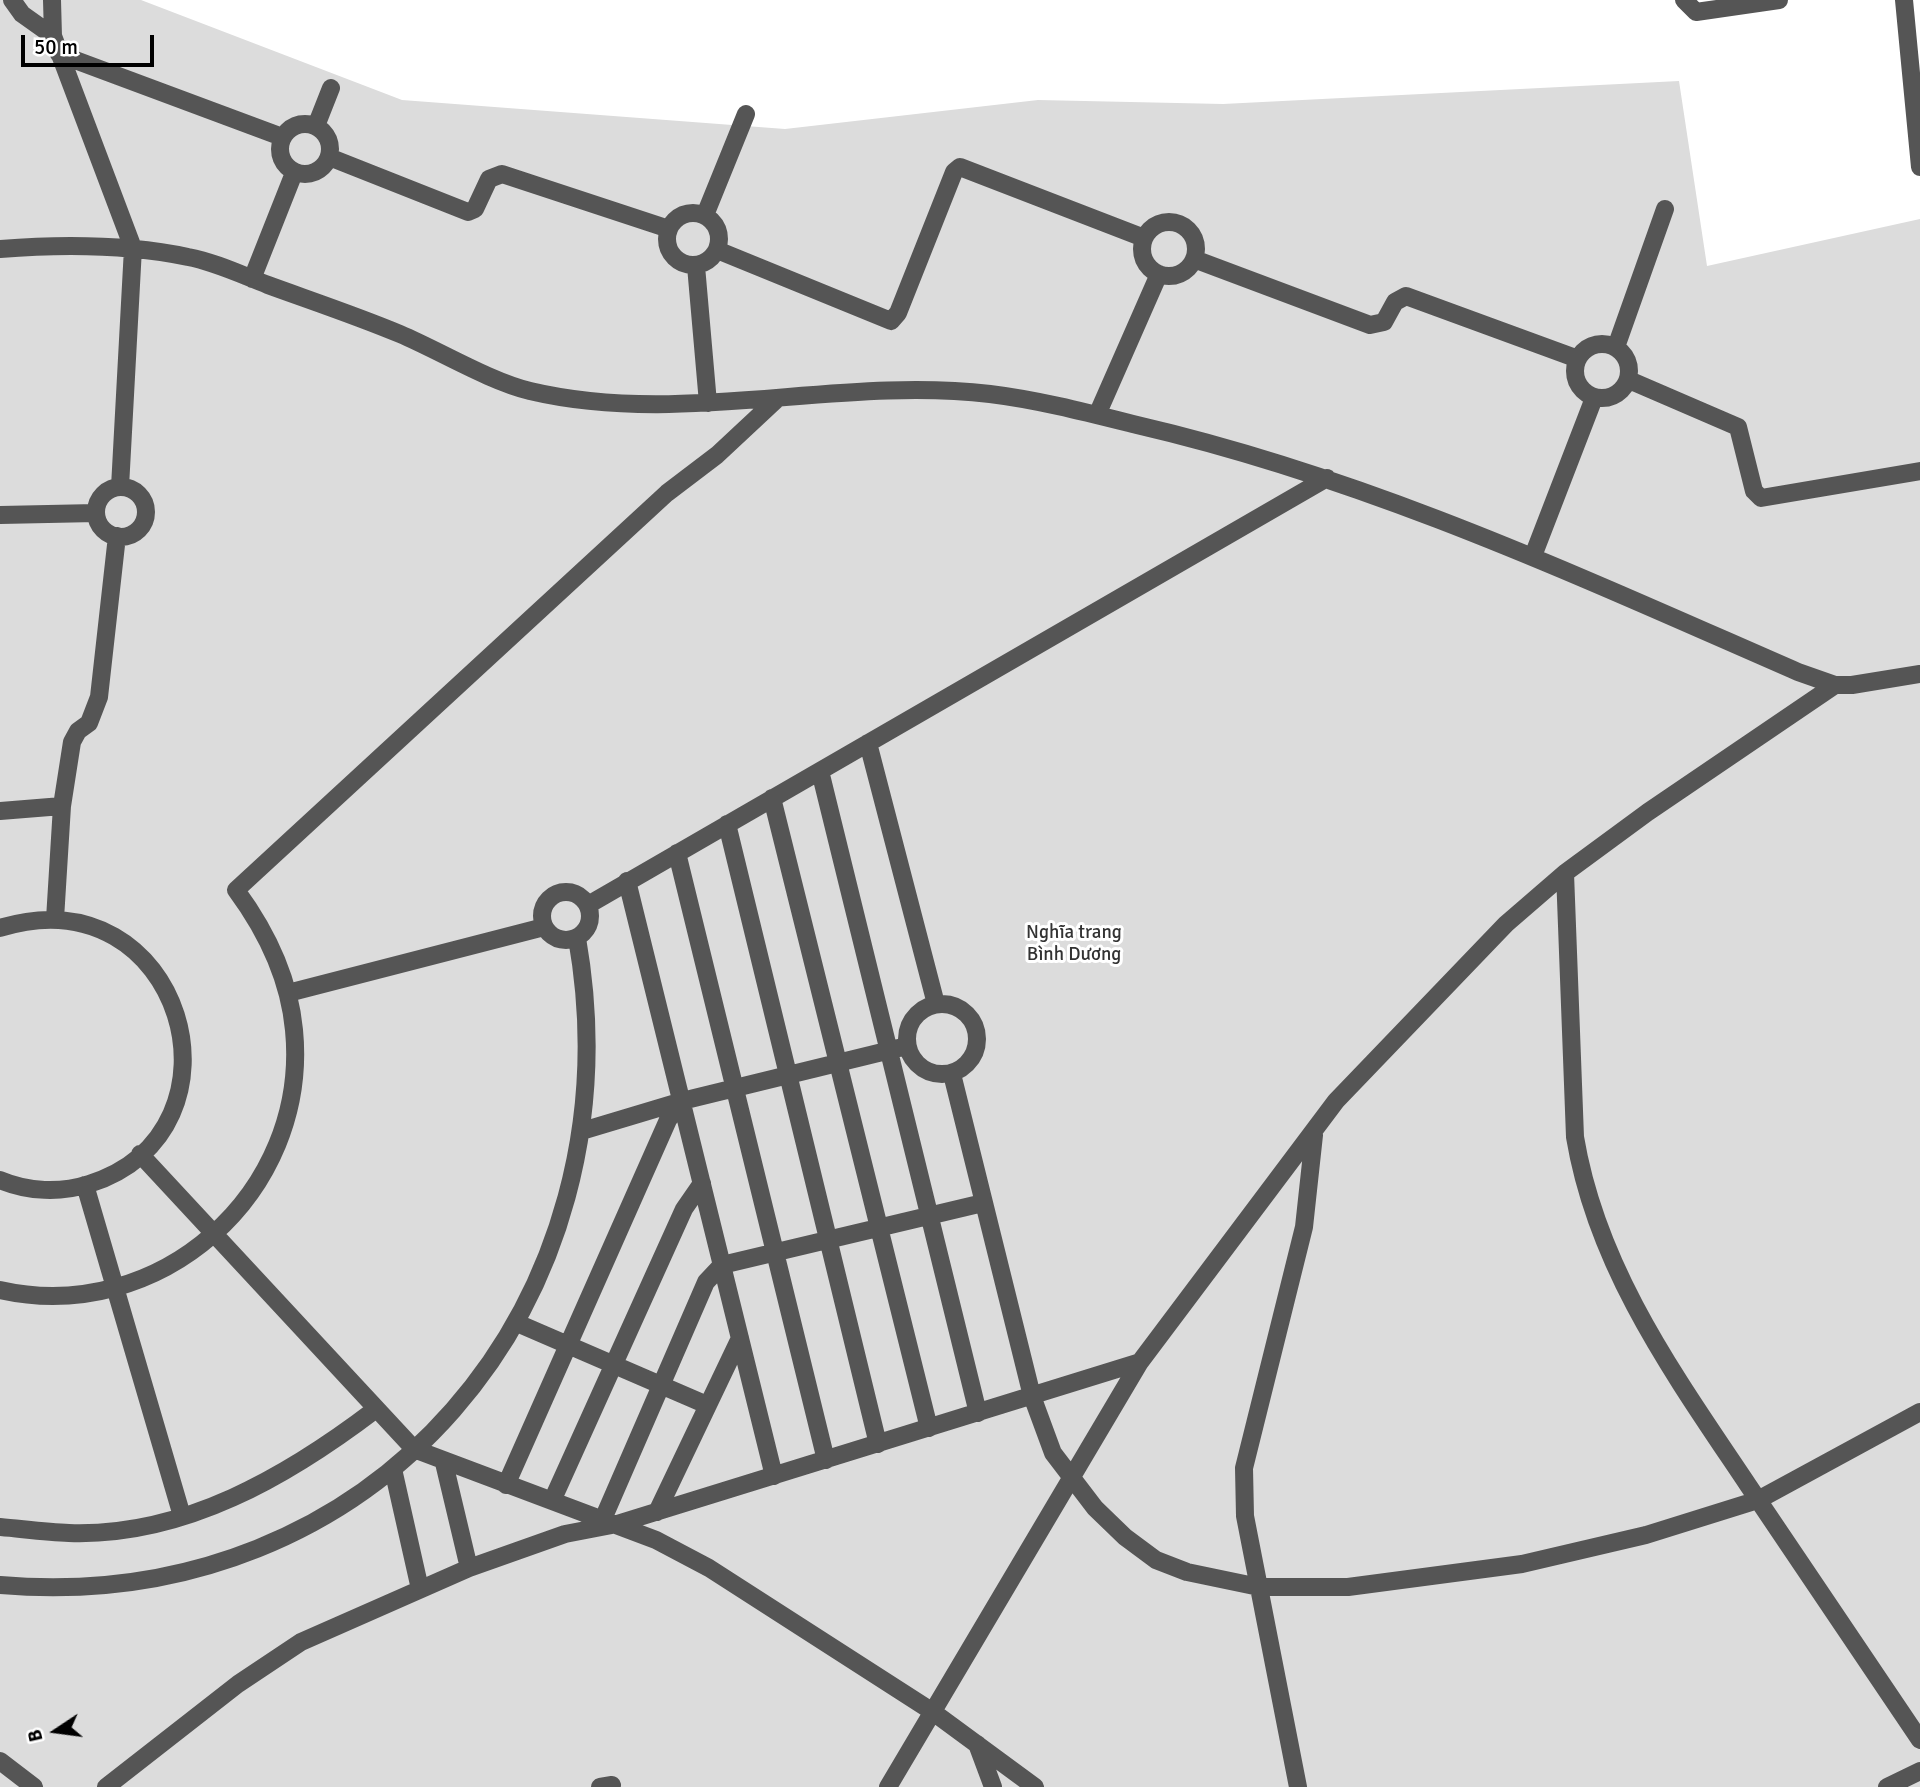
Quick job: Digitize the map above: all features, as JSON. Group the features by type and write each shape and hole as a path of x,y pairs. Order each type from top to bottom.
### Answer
{"lane":[{"path":"12,0 22,14 53,36"},
{"path":"52,0 53,36 133,248 120,487"},
{"path":"1684,0 1696,12 1779,0"},
{"path":"1904,0 1920,166"},
{"path":"1915,0 1920,2"},
{"path":"59,54 282,137"},
{"path":"316,126 331,88"},
{"path":"705,215 746,114"},
{"path":"295,126 316,126 327,136 329,157 315,173 294,173 280,156 282,137 295,126"},
{"path":"329,157 468,212 475,209 489,179 502,174 669,229"},
{"path":"717,250 891,321 898,313 954,172 960,167 1144,238"},
{"path":"252,279 294,173"},
{"path":"1616,347 1665,209"},
{"path":"695,213 705,215 719,234 717,250 704,264 683,264 670,253 667,237 669,229 680,216 695,213"},
{"path":"1171,222 1179,224 1186,228 1195,242 1194,259 1189,266 1175,275 1159,274 1152,269 1143,255 1144,238 1155,226 1171,222"},
{"path":"0,248 48,245 133,248 194,258 398,333 524,390 582,400 649,406 933,390 993,394 1097,415 1177,434 1378,494 1533,556 1798,672 1835,685 1852,685 1920,674"},
{"path":"1194,259 1370,325 1384,322 1395,302 1406,296 1578,359"},
{"path":"696,265 708,403"},
{"path":"1097,415 1159,274"},
{"path":"1596,345 1616,347 1629,365 1629,380 1617,395 1594,398 1579,386 1575,369 1578,359 1596,345"},
{"path":"1629,380 1738,427 1754,491 1761,498 1920,471"},
{"path":"1533,556 1594,398"},
{"path":"0,1291 54,1296 116,1289 169,1266 213,1235 247,1198 261,1177 282,1131 291,1094 295,1056 288,993 266,935 236,890 667,494 717,455 778,400"},
{"path":"588,905 1327,478"},
{"path":"120,487 135,491 146,511 145,519 136,532 117,536 102,527 96,513 100,498 120,487"},
{"path":"0,515 96,513"},
{"path":"55,919 62,806 72,742 78,731 89,723 99,696 117,536"},
{"path":"888,1787 1140,1362 1314,1135 1336,1101 1488,943 1565,873 1648,812 1835,685"},
{"path":"868,743 936,1004"},
{"path":"820,771 978,1413"},
{"path":"772,798 929,1428"},
{"path":"0,811 62,806"},
{"path":"727,824 878,1444"},
{"path":"677,853 826,1460"},
{"path":"1565,873 1575,1137 1582,1178 1610,1259 1657,1349 1920,1740"},
{"path":"627,881 774,1475"},
{"path":"572,893 588,905 589,925 577,938 559,940 544,927 542,911 557,894 572,893"},
{"path":"0,928 27,921 55,919 93,927 127,944 155,971 174,1004 183,1042 181,1080 169,1117 140,1154 116,1172 85,1185 43,1190 0,1180"},
{"path":"288,993 361,971 544,927"},
{"path":"0,1585 67,1588 144,1580 220,1562 292,1532 348,1500 393,1469 472,1388 517,1323 561,1222 582,1131 588,1073 588,1034 577,938"},
{"path":"936,1004 957,1007 965,1013 976,1031 977,1042 970,1062 952,1074 933,1074 925,1070 911,1058 907,1046 908,1029 912,1020 918,1013 936,1004"},
{"path":"582,1131 682,1101 907,1046"},
{"path":"952,1074 1031,1396 1040,1423 1070,1478 1125,1537 1156,1560 1197,1575 1259,1587 1348,1587 1522,1564 1646,1535 1758,1500 1920,1412"},
{"path":"506,1485 668,1120 682,1101"},
{"path":"1298,1787 1245,1516 1244,1468 1304,1227 1314,1135"},
{"path":"140,1154 415,1449 506,1485 610,1521 656,1540 709,1568 933,1712 1035,1787"},
{"path":"552,1501 684,1209 702,1183"},
{"path":"85,1185 182,1516"},
{"path":"610,1521 661,1385 706,1282 722,1265 983,1203"},
{"path":"517,1323 707,1405"},
{"path":"657,1512 740,1338"},
{"path":"106,1787 238,1684 301,1642 469,1568 565,1534 610,1521 657,1512 1140,1362"},
{"path":"0,1527 84,1533 147,1526 182,1516 242,1494 288,1470 376,1409"},
{"path":"444,1462 469,1568"},
{"path":"393,1469 420,1589"},
{"path":"977,1744 993,1787"},
{"path":"0,1761 34,1787"},
{"path":"1888,1787 1916,1777"}],"green space":[{"name":"Nghĩa trang Bình Dương","path":"0,0 141,0 402,100 785,129 1038,100 1223,104 1679,81 1707,266 1920,219 1920,1787 0,1787"}]}
